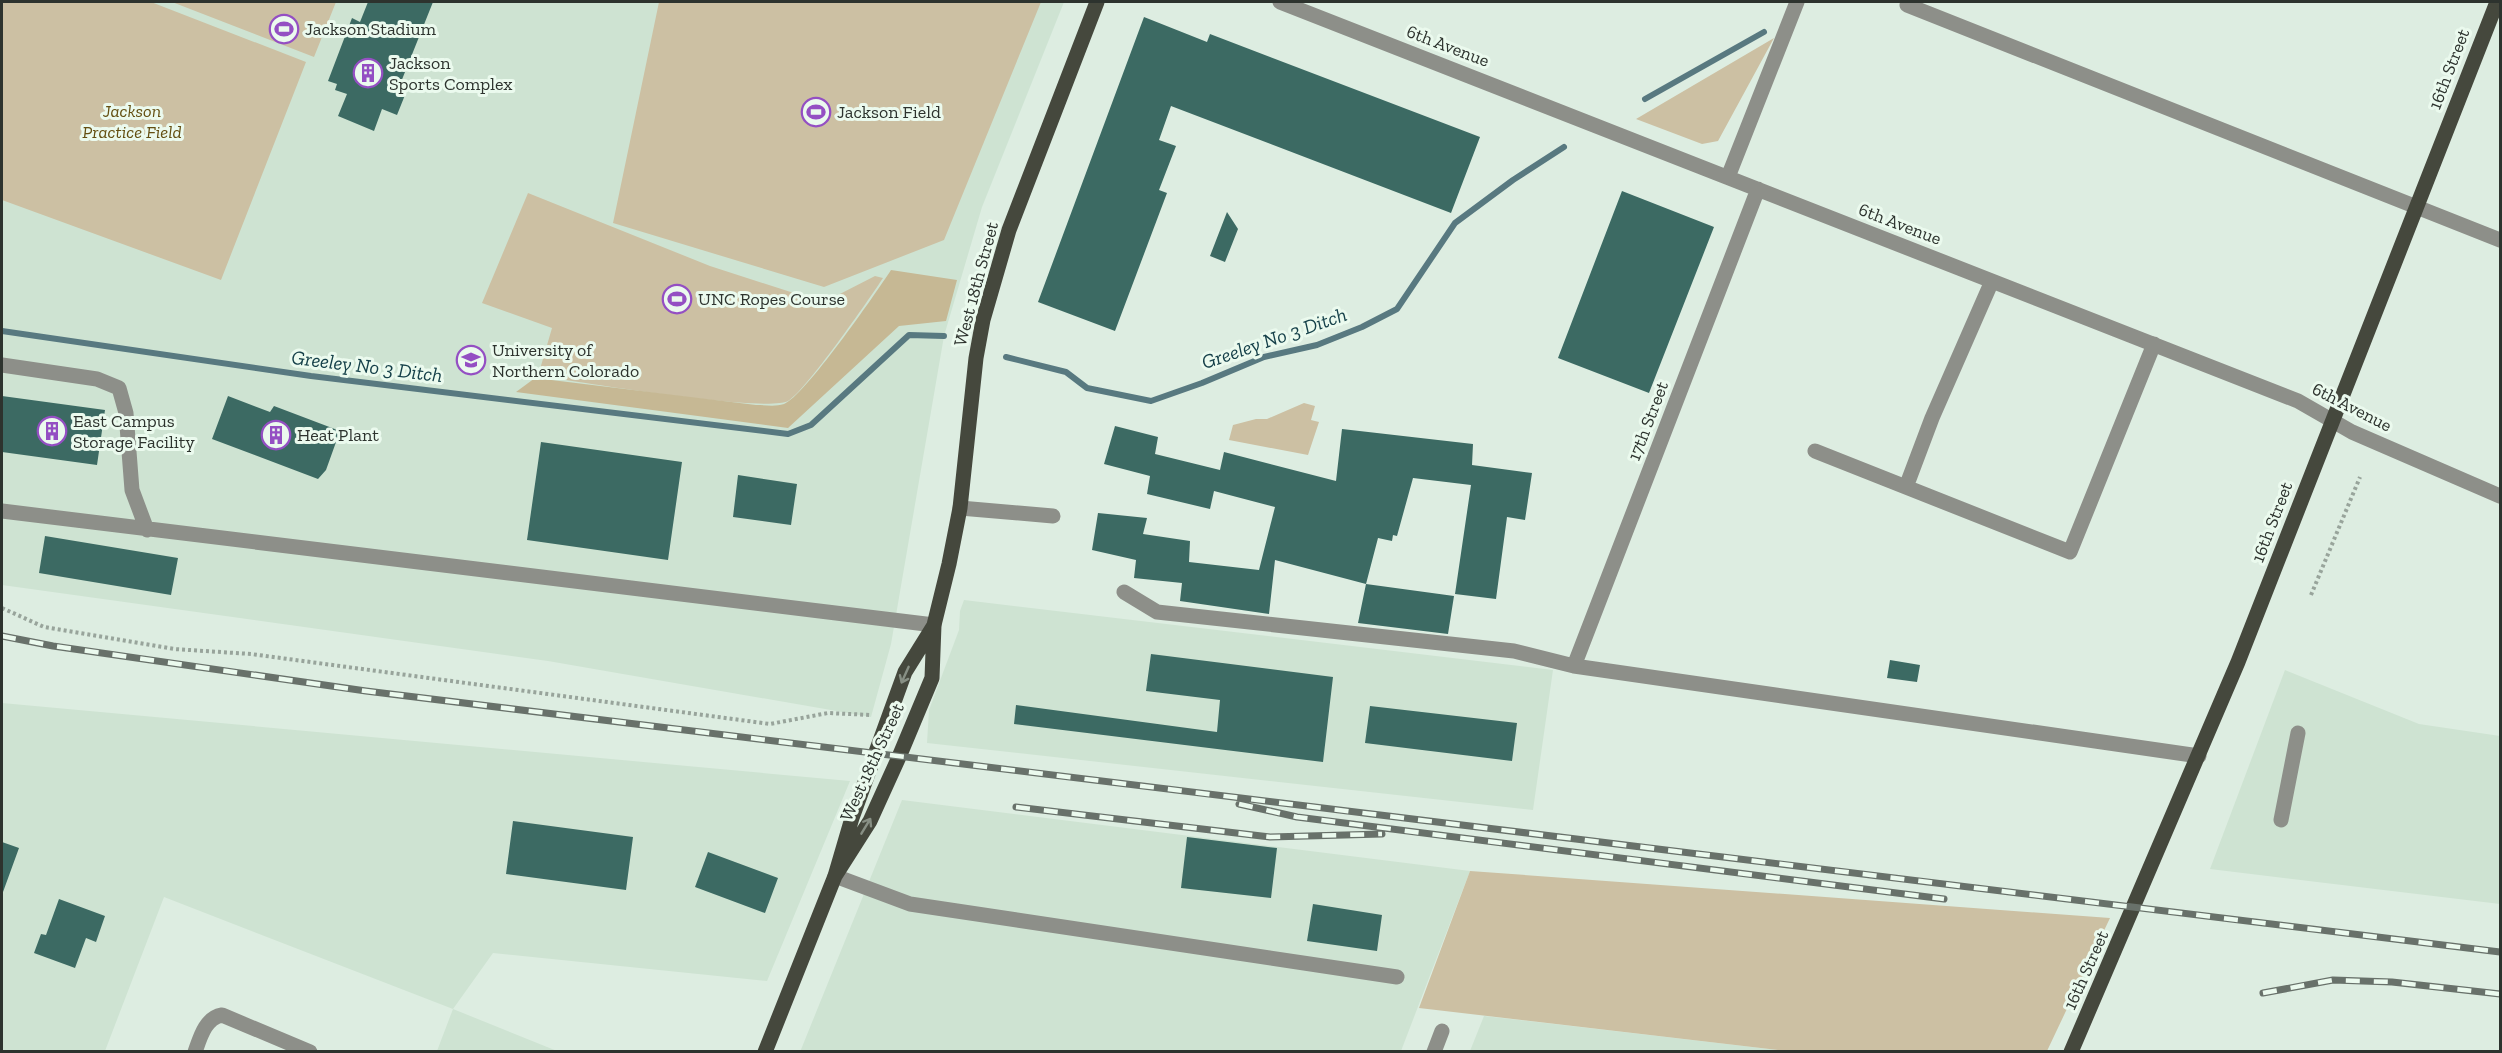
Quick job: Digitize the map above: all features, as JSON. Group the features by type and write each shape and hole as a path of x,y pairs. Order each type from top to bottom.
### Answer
{"main road":[{"name":"West 18th Street","path":"835,876 870,821 932,678 934,625 960,508 976,358 983,320 1017,208 1097,2"},
{"name":"16th Street","path":"2071,1052 2199,756 2497,2"},
{"name":"West 18th Street","path":"765,1052 835,876 852,818 905,672 934,625"}],"street":[{"name":"6th Avenue","path":"1280,2 2298,401 2352,432 2500,496"},
{"path":"1728,177 1797,2"},
{"path":"1906,5 2500,240"},
{"name":"17th Street","path":"1574,666 1758,189"},
{"path":"1906,487 1932,418 1992,281"},
{"path":"1815,451 2070,552 2154,344"},
{"path":"2,365 97,379 119,388 126,413 132,490 147,530"},
{"path":"960,508 1053,516"},
{"path":"2,512 934,625"},
{"path":"1124,592 1157,612 1515,651 1574,666 2199,756"},
{"path":"2281,820 2298,733"},
{"path":"835,876 910,904 1397,977"},
{"path":"195,1052 202,1031 216,1016 222,1015 310,1052"},
{"path":"1434,1052 1442,1031"}],"path":[{"path":"2311,596 2360,477"},
{"path":"2,608 44,627 174,649 251,654 770,724 828,714 890,716"}],"shaded area":[{"name":"University of Northern Colorado","path":"2,2 1064,2 982,207 944,336 891,644 871,717 548,661 2,585"},
{"path":"891,270 957,280 946,321 899,326 788,428 516,392 535,378 756,405 784,404 794,397 823,365"},
{"path":"964,600 1553,670 1533,810 927,743 929,710 959,630 960,611"},
{"path":"2285,670 2419,724 2500,736 2500,904 2210,869"},
{"path":"2,703 850,781 767,981 493,953 453,1009 164,897 105,1051 2,1051"},
{"path":"902,800 1470,871 1401,1051 800,1052"},
{"path":"453,1009 557,1051 437,1051"},
{"path":"1484,1016 1787,1051 1470,1051"}],"green space":[{"name":"Jackson Practice Field","path":"2,2 151,2 306,62 221,280 2,200"},
{"name":"Jackson Stadium","path":"172,2 336,2 314,57"},
{"name":"Jackson Field","path":"659,2 1041,2 944,240 824,287 613,223"},
{"path":"1774,38 1718,141 1702,144 1636,119"},
{"name":"UNC Ropes Course","path":"528,193 710,266 800,295 834,297 875,276 883,278 822,363 788,401 772,404 708,400 538,376 552,328 482,303"},
{"path":"1304,403 1315,406 1311,420 1319,422 1308,455 1229,440 1233,425 1256,419 1267,419"},
{"path":"1470,871 2110,918 2047,1051 1787,1051 1419,1008"}],"building":[{"name":"Jackson Sports Complex","path":"368,2 433,2 401,82 409,85 397,115 382,109 374,131 338,116 347,94 335,90 337,84 328,81 352,18 360,22"},
{"path":"1144,17 1207,42 1210,34 1480,137 1451,213 1171,106 1159,140 1176,146 1159,190 1167,193 1115,331 1038,302"},
{"path":"1622,191 1714,227 1649,393 1558,358"},
{"path":"1227,212 1238,229 1225,262 1210,256"},
{"name":"East Campus Storage Facility","path":"2,396 105,410 97,465 2,452"},
{"name":"Heat Plant","path":"228,396 270,412 274,406 340,431 326,470 318,479 212,439"},
{"path":"1115,426 1158,437 1155,454 1220,470 1224,452 1336,481 1342,429 1473,444 1472,465 1532,473 1525,520 1507,517 1496,599 1455,594 1471,485 1413,478 1397,536 1393,535 1392,541 1378,538 1366,584 1275,560 1269,614 1180,601 1182,583 1134,578 1136,560 1092,550 1098,513 1147,518 1143,534 1190,541 1189,562 1259,570 1275,507 1214,491 1210,509 1147,494 1150,476 1104,464"},
{"path":"541,442 682,462 668,560 527,540"},
{"path":"738,475 797,484 791,525 733,517"},
{"path":"45,536 178,558 171,595 39,573"},
{"path":"1366,584 1454,596 1448,634 1358,623"},
{"path":"1151,654 1333,677 1323,762 1014,724 1016,705 1217,732 1220,700 1146,691"},
{"path":"1890,660 1920,665 1917,682 1887,678"},
{"path":"1370,706 1517,723 1512,761 1365,743"},
{"path":"513,821 633,837 626,890 506,874"},
{"path":"1187,837 1277,848 1271,898 1181,888"},
{"path":"2,842 19,848 3,892 2,891"},
{"path":"708,852 778,878 765,913 695,887"},
{"path":"59,899 105,916 96,942 86,938 75,968 34,953 41,934 46,935"},
{"path":"1313,904 1382,915 1377,951 1307,941"}],"waterway":[{"name":"Greeley No 3 Ditch","path":"1645,99 1764,32"},
{"name":"Greeley No 3 Ditch","path":"1006,357 1066,372 1087,388 1151,401 1264,357 1317,345 1362,327 1397,309 1455,223 1513,180 1564,147"},
{"name":"Greeley No 3 Ditch","path":"2,331 311,376 788,434 811,425 909,335 944,336"}],"railway":[{"path":"2,636 53,646 366,691 2500,952"},
{"path":"1239,804 1297,817 1944,899"},
{"path":"1016,807 1270,837 1382,834"},
{"path":"2263,993 2333,980 2392,982 2500,994"}],"place":[{"name":"Jackson Stadium","path":"284,29"},
{"name":"Jackson Sports Complex","path":"368,73"},
{"name":"Jackson Field","path":"816,112"},
{"name":"UNC Ropes Course","path":"677,299"},
{"name":"University of Northern Colorado","path":"471,360"},
{"name":"East Campus Storage Facility","path":"52,431"},
{"name":"Heat Plant","path":"276,435"}]}
